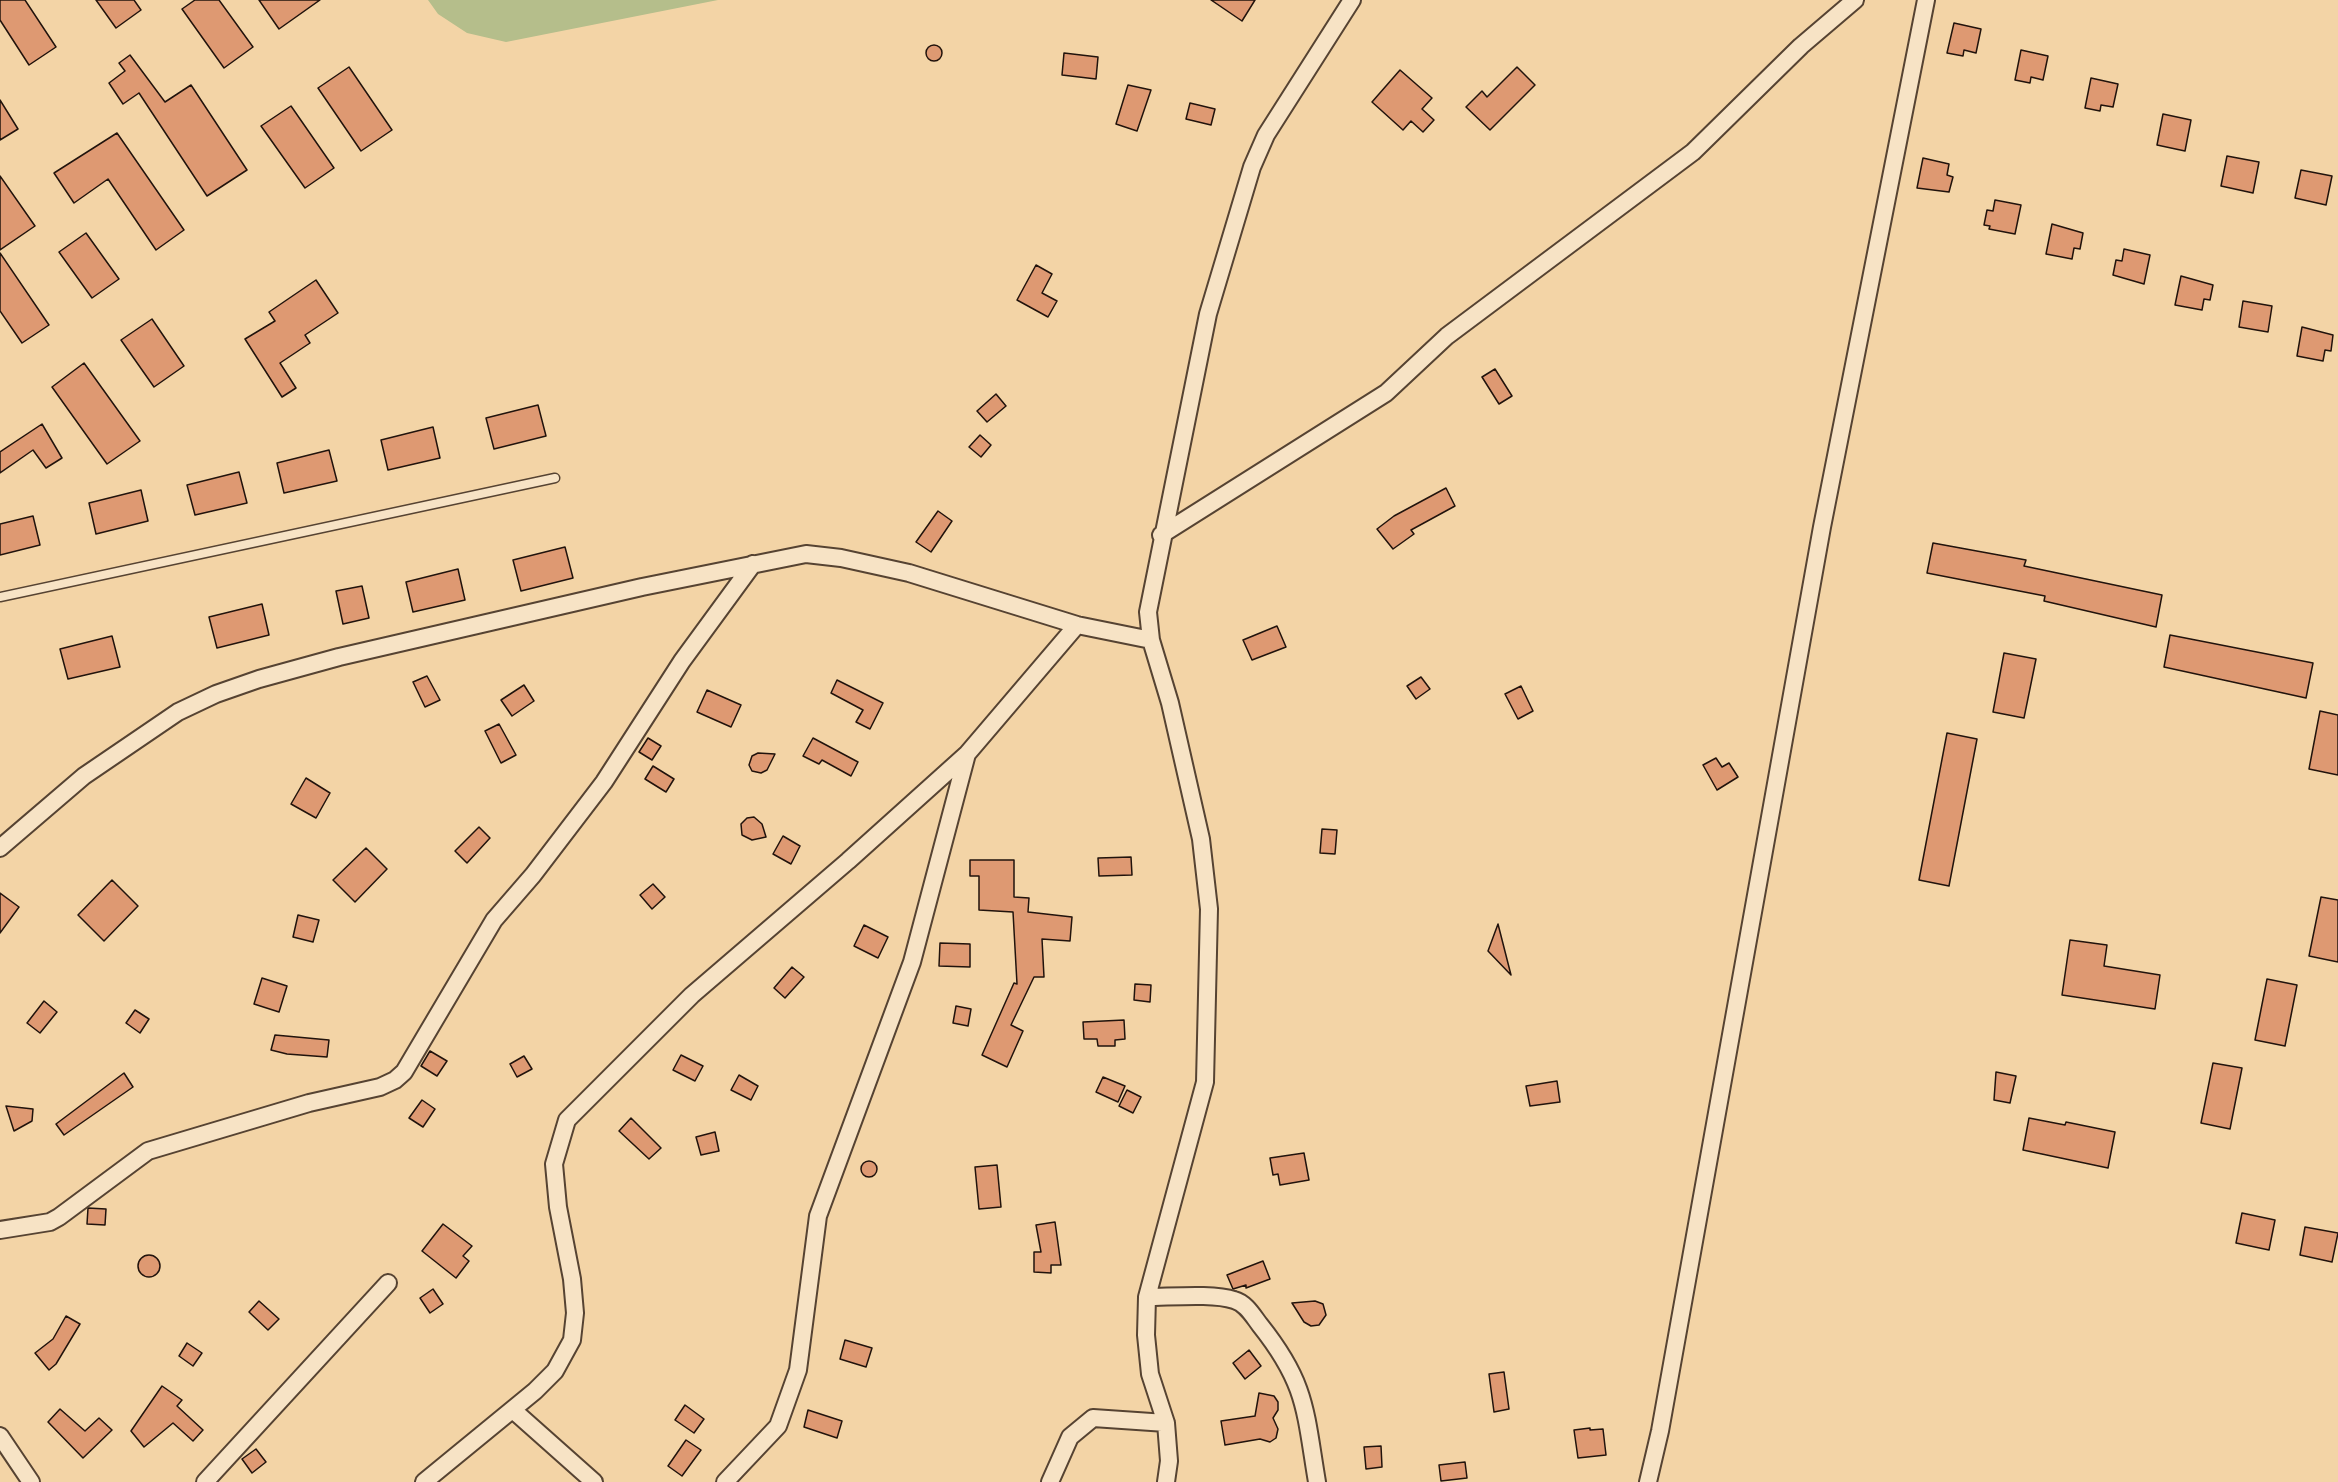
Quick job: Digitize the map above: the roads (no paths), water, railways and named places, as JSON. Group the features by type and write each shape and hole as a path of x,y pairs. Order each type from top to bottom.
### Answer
{"street":[{"path":"1166,1482 1169,1461 1166,1423 1150,1374 1146,1335 1147,1297 1205,1082 1209,909 1199,828 1170,703 1150,640 1148,612 1161,535 1208,314 1252,167 1266,135 1352,0"},
{"path":"1161,535 1386,393 1447,336 1693,152 1809,39 1855,0"},
{"path":"1648,1482 1664,1408 1822,527 1926,0"},
{"path":"0,848 84,776 178,712 216,694 339,657 806,554 872,564 996,598 1077,625 1150,640"},
{"path":"0,1230 50,1222 148,1151 196,1135 380,1087 395,1080 404,1072 494,920 533,875 604,782 681,662 753,564"},
{"path":"424,1482 513,1410 555,1371 572,1340 575,1313 572,1279 558,1207 554,1164 567,1120 692,995 848,861 967,754 1077,625"},
{"path":"725,1482 778,1426 798,1370 818,1216 912,962 967,754"},
{"path":"205,1482 388,1283"},
{"path":"1147,1297 1226,1298 1244,1305 1283,1354 1299,1385 1306,1409 1317,1482"},
{"path":"513,1410 594,1482"},
{"path":"1050,1482 1070,1437 1081,1425 1093,1418 1166,1423"},
{"path":"0,1436 31,1482"}],"lane":[{"path":"0,597 555,478"}]}
